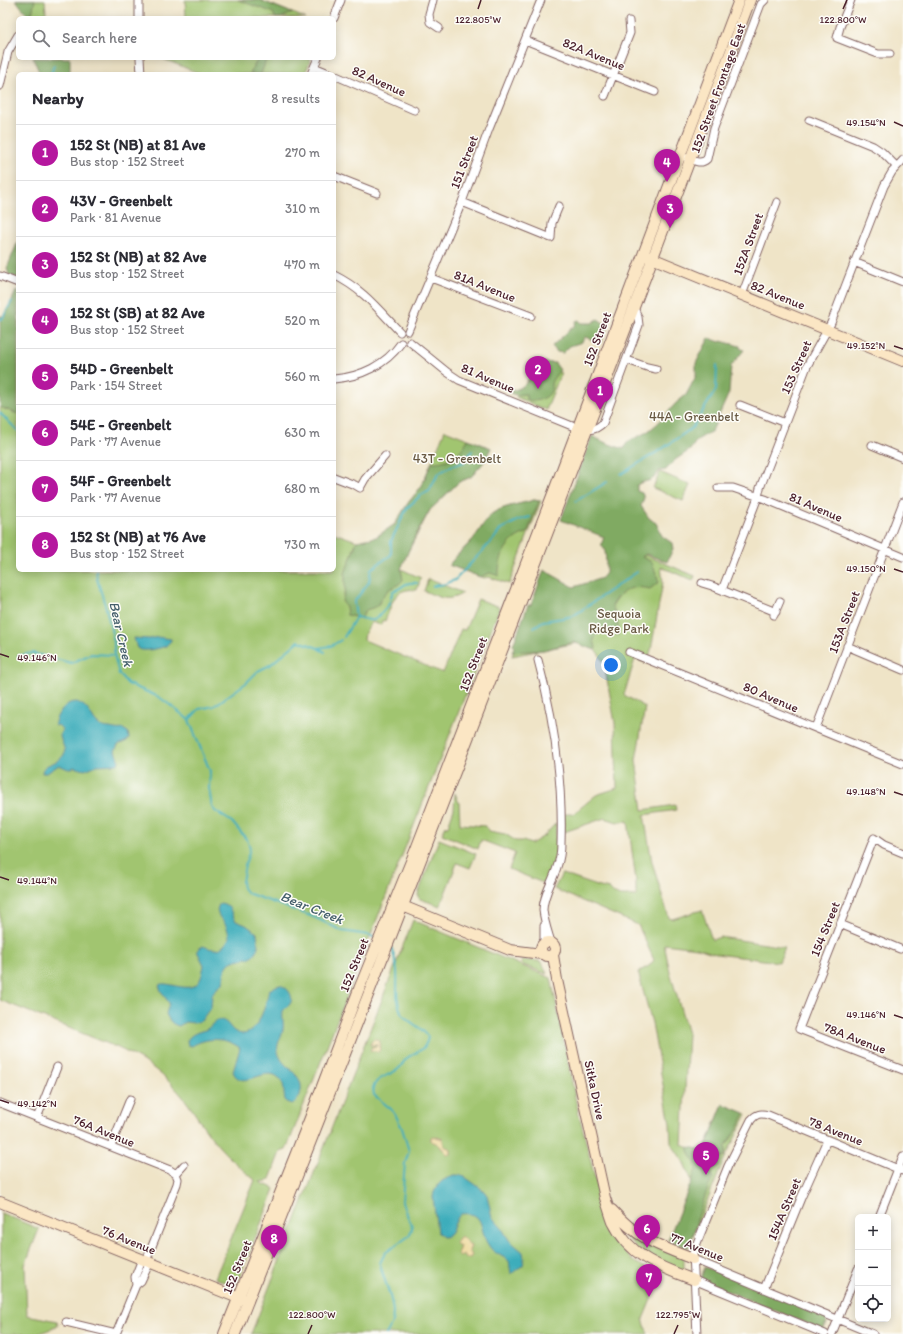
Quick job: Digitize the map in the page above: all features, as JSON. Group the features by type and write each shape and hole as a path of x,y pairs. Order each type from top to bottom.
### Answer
{"main road":[{"name":"152 Street","path":"235,1334 243,1300 342,1032 376,947 403,906 653,258 685,157 739,0"},
{"name":"152 Street","path":"224,1334 243,1300 316,1129 383,954 394,902 643,254 750,0"},
{"name":"82 Avenue","path":"643,254 903,361"},
{"path":"394,902 510,950 517,952 546,950"},
{"name":"Sitka Drive","path":"546,950 557,980 608,1206"},
{"name":"76 Avenue","path":"0,1202 243,1300"},
{"path":"608,1206 613,1222 636,1252 655,1264 694,1280"},
{"name":"77 Avenue","path":"608,1206 627,1226 643,1238 693,1259"}],"street":[{"path":"139,0 139,16"},
{"path":"335,16 341,0"},
{"path":"433,0 429,14 430,22 439,28"},
{"name":"151 Street","path":"408,331 462,202 476,162 540,0"},
{"name":"152 Street Frontage East","path":"685,157 701,162 708,159 714,128 761,4 765,0"},
{"path":"851,0 838,38 878,54 890,54"},
{"path":"746,10 757,15"},
{"path":"605,96 630,33 629,21"},
{"path":"0,86 8,52 16,38"},
{"name":"82A Avenue","path":"525,40 655,92"},
{"path":"140,60 141,72"},
{"path":"313,71 317,60"},
{"name":"82 Avenue","path":"336,76 414,110"},
{"path":"809,120 873,146 882,152 896,166"},
{"name":"153 Street","path":"722,590 807,366 827,330 884,186 896,166 903,160"},
{"path":"336,177 377,193"},
{"path":"462,202 551,238 552,223 559,206"},
{"name":"152A Street","path":"742,295 777,202"},
{"path":"854,262 903,282"},
{"path":"0,276 16,282"},
{"path":"336,276 355,287 369,298 400,332"},
{"name":"81A Avenue","path":"431,278 531,316"},
{"path":"587,431 598,427 603,423 639,325 638,317 634,308"},
{"path":"400,332 404,330 408,331 411,338 410,342 405,344 401,343"},
{"path":"400,332 398,338 401,343"},
{"name":"81 Avenue","path":"410,342 459,380 587,431"},
{"path":"336,379 352,376 373,368 389,357 401,343"},
{"path":"627,360 656,369"},
{"path":"740,405 785,423"},
{"path":"872,445 903,458"},
{"path":"336,478 355,484 360,488 365,479 385,456"},
{"name":"81 Avenue","path":"718,488 733,488 758,497 903,557"},
{"name":"153A Street","path":"816,728 903,502"},
{"path":"702,583 775,613 780,601"},
{"path":"847,646 903,670"},
{"name":"80 Avenue","path":"629,652 652,660 903,764"},
{"path":"538,660 548,699 554,733 561,813 560,854 558,866 544,903 546,950"},
{"name":"154 Street","path":"799,1029 874,838 884,845 903,853"},
{"path":"840,924 900,949"},
{"name":"78A Avenue","path":"799,1029 903,1070"},
{"path":"37,1118 57,1067"},
{"path":"111,1146 130,1099"},
{"name":"76A Avenue","path":"0,1103 111,1146 170,1170 176,1174"},
{"name":"78 Avenue","path":"693,1259 693,1253 731,1160 751,1120 756,1115 768,1115 900,1170"},
{"name":"154A Street","path":"764,1289 800,1198 828,1140"},
{"path":"880,1214 900,1170 903,1156"},
{"path":"66,1322 116,1334 136,1285 135,1277 146,1261 177,1184 178,1179 176,1174 184,1165"},
{"path":"693,1259 697,1334"},
{"name":"77 Avenue","path":"693,1259 874,1334"},
{"path":"832,1334 855,1277"},
{"path":"694,1280 825,1334"}],"green space":[{"path":"15,0 45,0 46,13 33,16 31,6"},
{"path":"16,0 35,0 33,10 30,15 28,16"},
{"path":"185,0 260,0 300,16 186,16"},
{"path":"238,0 260,0 292,13 285,16 274,16 271,12"},
{"path":"34,60 70,60 70,72 39,72"},
{"path":"166,60 310,60 306,72 196,72"},
{"path":"257,60 266,60 262,72 251,72"},
{"path":"16,246 16,277 9,275 7,268"},
{"path":"16,291 16,413 0,407 0,316 5,316"},
{"path":"598,319 608,326 601,343 585,337 582,342 570,346 563,353 557,352 552,346 575,325 576,321 579,320 581,323 592,323"},
{"name":"44A - Greenbelt","path":"709,338 740,346 740,348 744,350 731,366 729,393 712,431 697,440 690,450 675,460 666,470 659,471 651,480 637,485 637,491 642,493 644,498 641,506 649,518 656,523 662,536 672,543 673,549 667,562 646,554 642,557 652,562 659,582 650,589 632,588 623,592 619,596 612,606 617,616 619,635 605,631 599,632 594,640 595,650 573,642 544,650 512,652 514,647 513,645 528,605 531,605 544,570 574,587 602,578 606,573 605,552 602,545 604,537 561,520 592,436 606,443 624,449 627,442 647,432 657,424 676,403 686,395 696,376 696,363"},
{"path":"531,361 539,364 540,362 555,363 560,370 551,384 550,393 542,399 535,401 526,399 526,394 517,395 512,394 511,392 512,390 520,388 527,383 533,371"},
{"path":"539,364 561,373 546,410 516,397"},
{"path":"0,407 16,413 16,572 336,572 336,534 357,541 353,550 421,578 417,590 403,591 398,594 392,602 385,621 383,620 381,625 371,622 365,633 364,640 443,673 461,629 465,630 478,599 500,607 286,1150 280,1152 270,1179 260,1182 275,1189 236,1285 232,1285 215,1278 255,1180 219,1147 179,1092 147,1064 116,1047 0,1000"},
{"name":"43T - Greenbelt","path":"445,430 491,448 483,463 471,477 459,482 430,510 409,550 376,537 395,524 408,503 421,487"},
{"path":"468,439 491,448 483,463 471,477 459,482 430,510 414,538 401,569 403,580 387,591 376,607 365,611 362,619 347,615 346,607 342,601 345,591 345,573 357,541 376,537 395,524 408,503 421,487 432,462 444,461 454,456"},
{"path":"660,472 690,485 683,501 653,488"},
{"path":"534,500 541,501 509,584 489,577 484,578 449,565 471,541 493,513 507,507"},
{"path":"534,500 539,501 527,533 514,539 505,550 500,562 499,576 490,573 480,577 449,565 471,541 493,513 507,507"},
{"name":"Sequoia Ridge Park","path":"645,555 695,576 693,580 661,567 663,582 651,650 647,663 635,659 624,695 645,707 636,760 643,810 675,805 676,810 644,815 652,862 669,918 672,919 702,910 712,940 720,937 785,947 779,962 716,954 697,948 664,944 670,972 688,1034 682,1145 703,1153 723,1104 747,1114 723,1162 688,1248 668,1240 692,1181 683,1161 671,1143 670,1124 652,1023 638,972 649,966 654,960 638,925 554,889 562,874 609,889 613,893 620,896 636,896 636,881 628,821 617,822 605,818 564,832 564,814 573,814 596,795 617,788 615,723 604,663 595,650 582,642 512,656 531,605 564,617"},
{"path":"428,579 463,593 453,598 444,598 424,591"},
{"path":"455,793 459,803 460,824 485,826 489,831 505,834 516,841 523,841 531,844 544,836 556,823 556,855 545,884 509,869 515,853 481,840 478,849 442,834 446,826 448,826 454,809"},
{"path":"439,839 476,854 470,868 457,863 440,906 418,897"},
{"path":"413,920 551,978 576,1102 609,1235 632,1260 654,1273 655,1272 661,1275 643,1319 648,1334 251,1334"},
{"path":"522,960 542,962 547,974 521,964"},
{"path":"723,1104 745,1113 737,1130 725,1147 725,1156 719,1158 719,1166 712,1168 710,1172 713,1178 708,1188 688,1248 668,1240 696,1170 695,1163 688,1149 689,1147 705,1149"},
{"path":"1,1213 39,1229 25,1265 27,1315 57,1321 58,1326 38,1334 0,1334"},
{"path":"615,1219 684,1258 684,1274 637,1250"},
{"path":"705,1267 828,1318 823,1330 700,1280"}],"sand":[{"path":"373,1039 380,1041 380,1050 378,1052 370,1051 372,1047 377,1046 376,1044 370,1045"},
{"path":"433,1136 443,1139 444,1146 451,1149 451,1154 447,1154 438,1144 431,1141 431,1137"},
{"path":"461,1236 471,1246 469,1251 472,1255 470,1258 466,1258 464,1254 460,1257 457,1255 460,1246 455,1243"}],"water":[{"path":"158,637 171,639 171,641 164,647 152,650 143,650 137,648 134,638 150,639"},
{"path":"77,702 86,707 95,721 101,726 123,729 128,732 129,738 127,741 118,745 115,751 119,761 118,764 97,765 85,770 73,767 73,769 68,769 59,765 47,773 42,773 44,767 60,759 65,751 60,735 62,729 58,725 55,726 57,716 65,706"},
{"path":"220,903 229,907 236,921 246,925 257,933 258,946 256,952 249,957 231,962 226,967 223,983 214,991 211,1007 201,1021 194,1023 185,1022 179,1026 176,1025 171,1022 166,1014 169,1003 159,985 165,984 190,987 199,982 204,965 197,951 198,949 203,946 212,949 221,948 229,938 226,925 219,917 217,911"},
{"path":"280,985 290,992 292,998 290,1004 283,1011 283,1030 278,1051 284,1063 297,1076 301,1087 300,1095 296,1102 292,1104 286,1102 282,1081 274,1075 268,1074 243,1080 237,1078 233,1072 240,1048 234,1044 222,1040 210,1040 203,1041 192,1046 188,1045 187,1041 192,1035 207,1029 218,1020 226,1022 234,1031 242,1034 248,1032 254,1028 259,1021 269,990"},
{"path":"453,1175 465,1177 483,1190 487,1195 492,1217 501,1227 509,1240 523,1252 523,1265 511,1274 509,1261 491,1248 486,1240 481,1223 475,1216 461,1214 451,1232 447,1236 443,1237 437,1232 433,1197 434,1192 442,1181"}],"waterway":[{"path":"52,72 54,65"},
{"path":"0,319 2,319 12,301"},
{"path":"621,474 662,449 692,428 716,390 717,365"},
{"name":"Bear Creek","path":"0,413 16,429"},
{"path":"356,617 354,602 369,582 371,569 391,555 391,541 407,508 421,495 429,491 438,474 451,466 464,462 472,451"},
{"path":"576,501 607,482"},
{"path":"433,586 445,584 455,580 493,540 501,529 519,520 530,517"},
{"name":"Bear Creek","path":"96,572 114,642 114,655 119,674 128,684 159,697 189,720 210,771 209,789 212,807 215,811 232,822 249,844 250,849 242,882 243,888 247,893 316,918 342,931 368,935 376,938"},
{"path":"534,627 543,621 573,616 637,572"},
{"path":"344,637 356,617 374,620 389,604 393,591 408,583 417,583"},
{"path":"189,720 199,709 214,706 246,683 258,671 270,665 299,641 318,648 331,646 341,640"},
{"path":"319,649 325,652"},
{"path":"18,656 32,653 71,663 91,654 114,655"},
{"name":"Bear Creek","path":"386,1334 391,1326 393,1308 380,1263 385,1253 409,1236 412,1229 402,1202 405,1163 409,1151 402,1128 396,1116 391,1109 374,1095 373,1088 380,1079 397,1070 407,1058 423,1049 428,1037 401,1012 397,997 397,968 391,947"}],"place":[{"name":"152 St (SB) at 82 Ave","path":"667,182"},
{"name":"152 St (NB) at 82 Ave","path":"670,228"},
{"name":"43V - Greenbelt","path":"538,389"},
{"name":"152 St (NB) at 81 Ave","path":"600,410"},
{"name":"54D - Greenbelt","path":"706,1175"},
{"name":"54E - Greenbelt","path":"647,1248"},
{"name":"152 St (NB) at 76 Ave","path":"274,1258"},
{"name":"54F - Greenbelt","path":"649,1297"}]}
